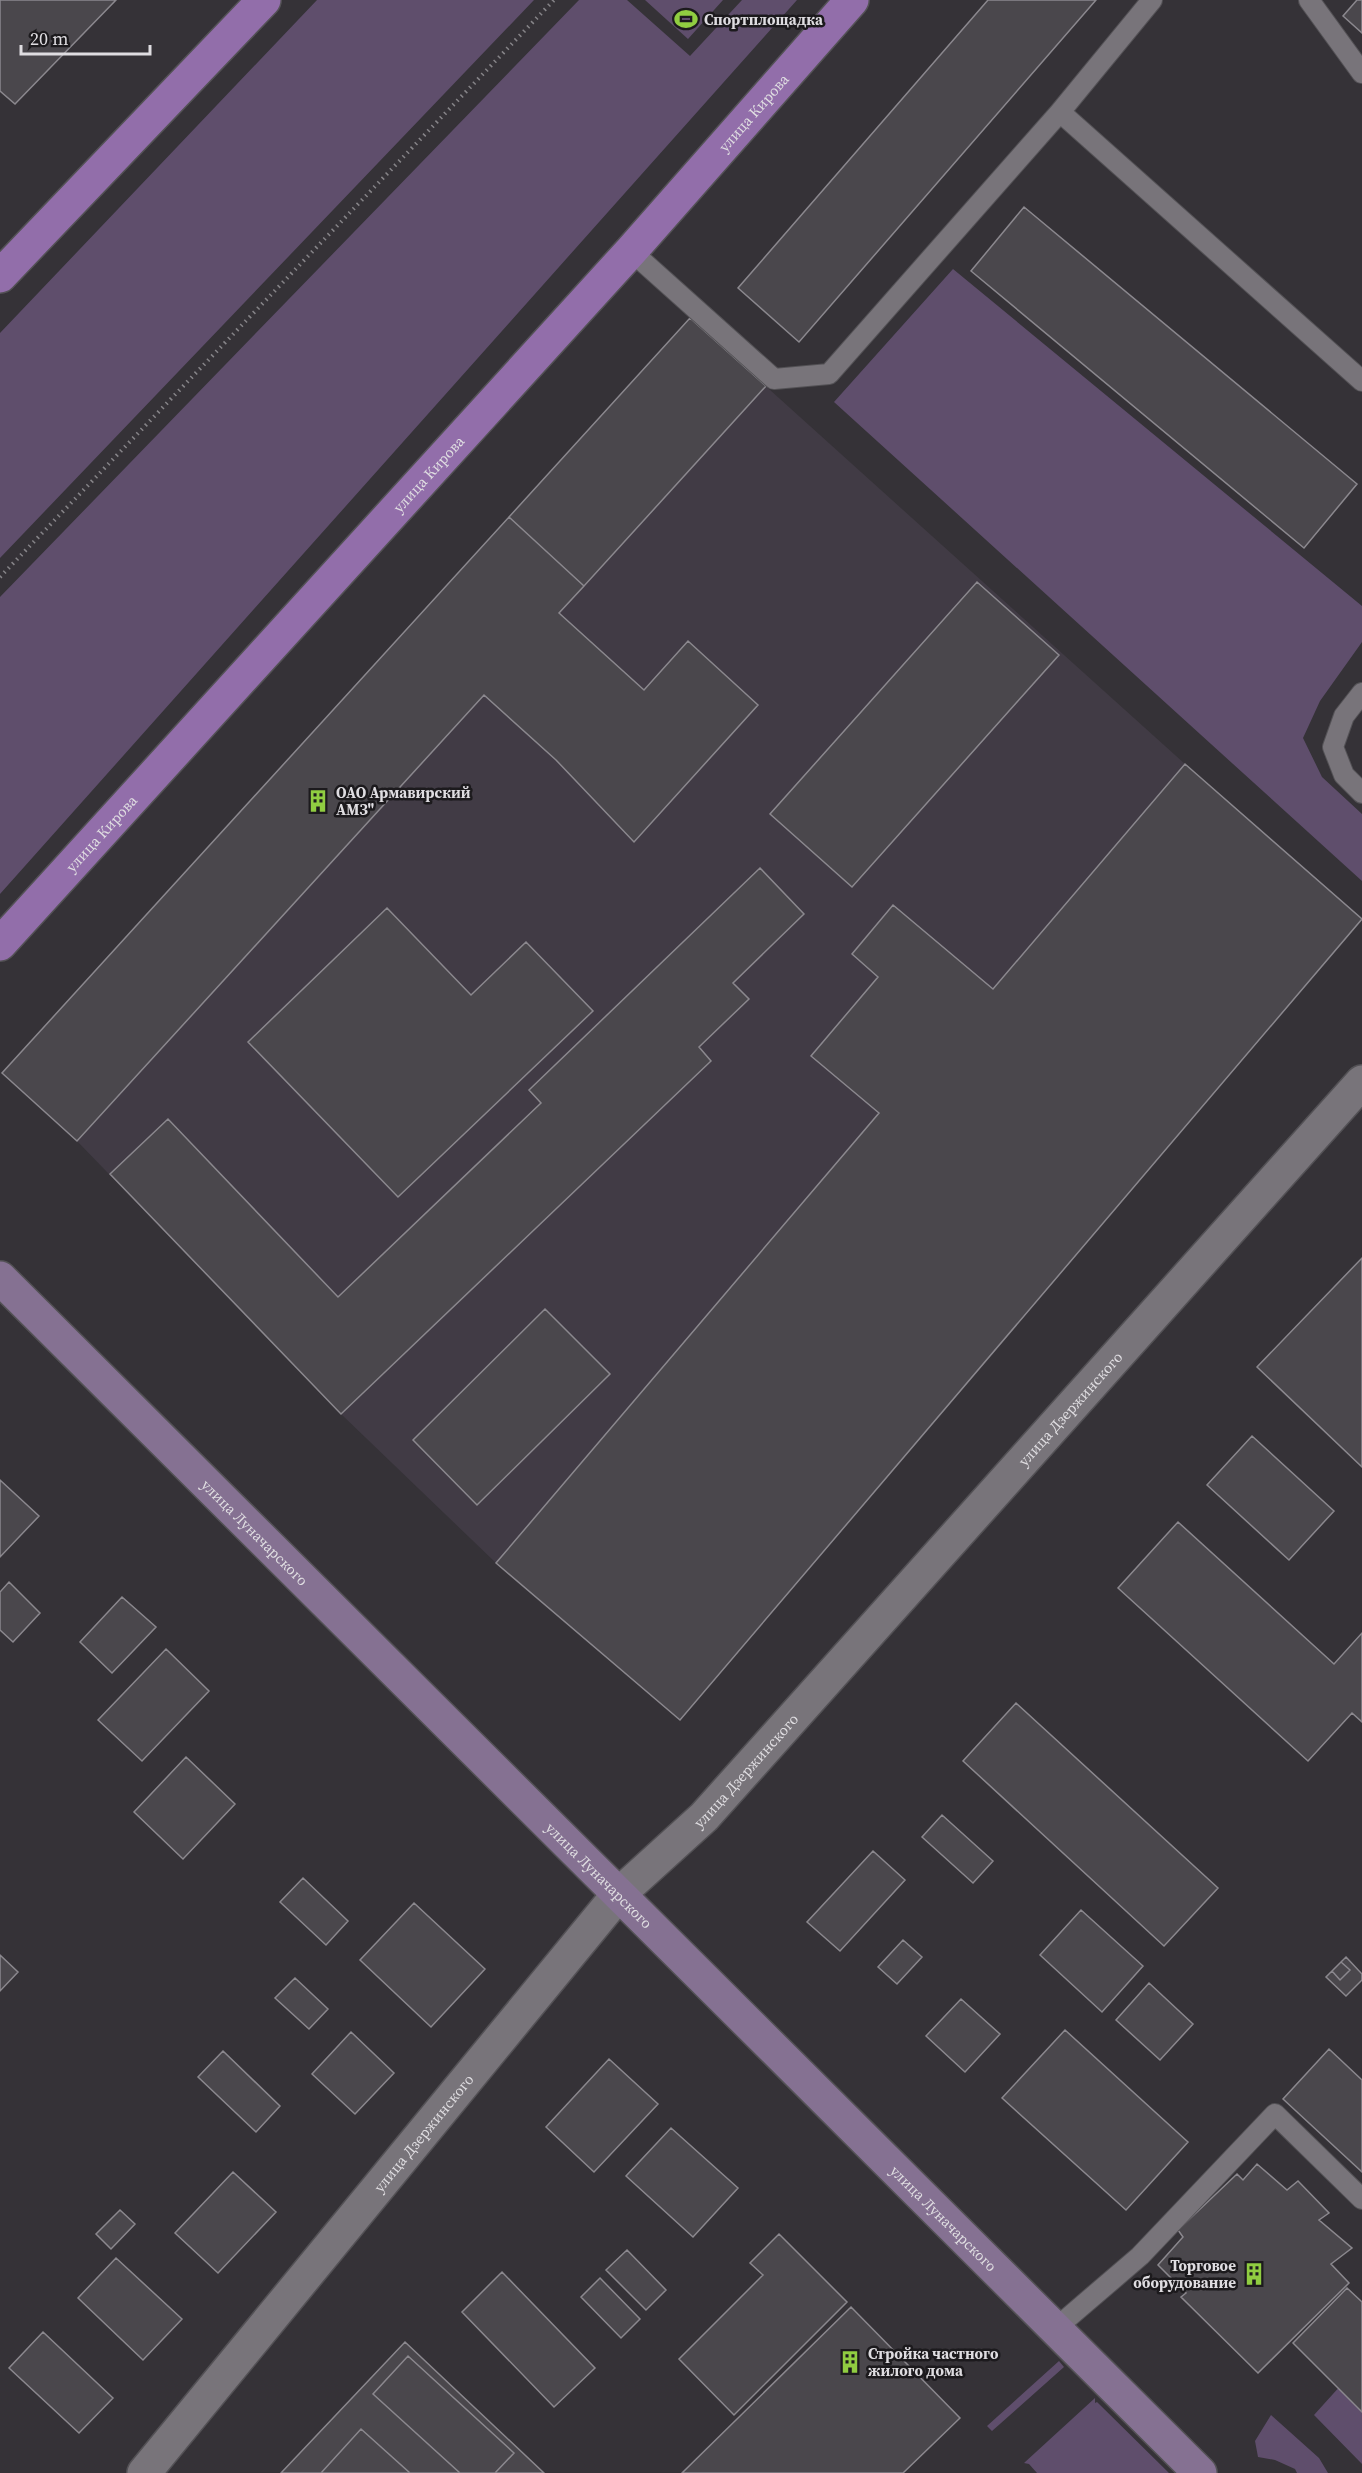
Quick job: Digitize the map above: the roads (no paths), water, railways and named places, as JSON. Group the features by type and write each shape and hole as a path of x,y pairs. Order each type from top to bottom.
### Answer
{"main road":[{"path":"0,276 264,0"},
{"name":"улица Кирова","path":"0,944 632,251 852,0"}],"street":[{"name":"улица Дзержинского","path":"144,2473 618,1895 704,1817 1362,1082"},
{"name":"улица Луначарского","path":"0,1278 1200,2473"}],"lane":[{"path":"632,251 774,378 829,374 1060,112 1152,0"},
{"path":"1309,0 1362,73"},
{"path":"1060,112 1362,381"},
{"path":"1362,693 1344,716 1333,747 1344,775 1362,793"},
{"path":"1056,2328 1140,2256 1275,2114 1362,2199"}],"place":[{"name":"Спортплощадка","path":"686,19"},
{"name":"ОАО Армавирский АМЗ\"","path":"318,801"},
{"name":"Торговое оборудование","path":"1254,2274"},
{"name":"Стройка частного жилого дома","path":"850,2362"}]}
